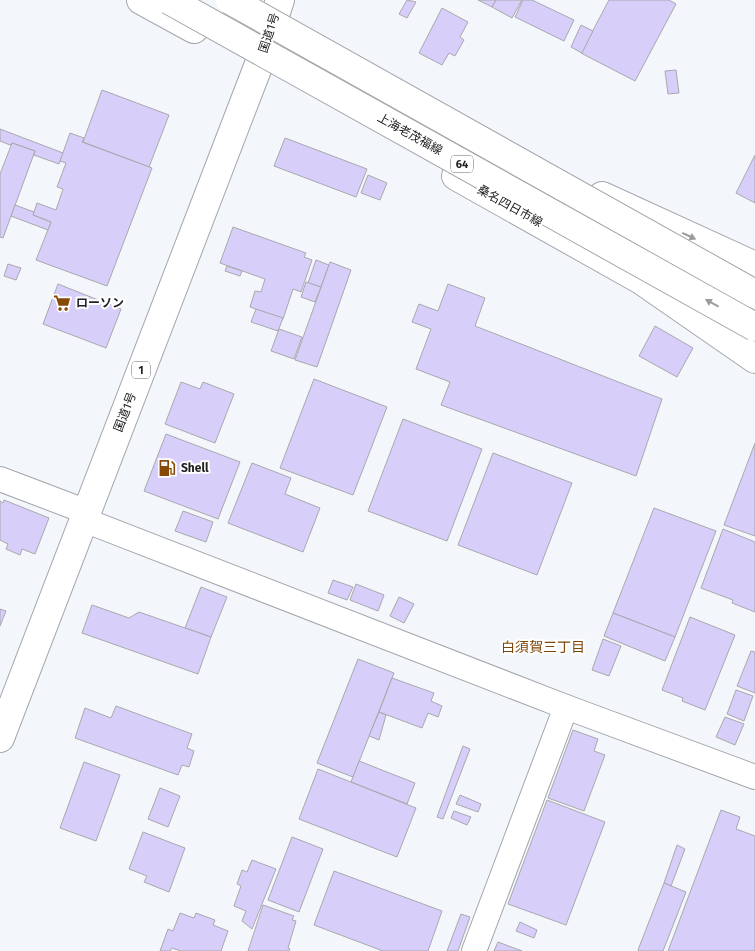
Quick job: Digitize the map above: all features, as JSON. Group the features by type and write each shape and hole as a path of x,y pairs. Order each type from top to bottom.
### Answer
{"main road":[{"name":"桑名四日市線","path":"141,0 259,64 641,280 755,358"},
{"name":"上海老茂福線","path":"169,0 755,327"},
{"name":"64","path":"230,0 755,294"},
{"path":"244,0 277,8 595,193 755,266"},
{"name":"国道1号","path":"0,738 259,64 277,8"}],"street":[{"path":"0,479 86,516 566,707 755,777"},
{"path":"474,951 566,707"}],"building":[{"path":"407,0 416,2 407,18 399,14"},
{"path":"478,0 496,0 492,7"},
{"path":"496,0 522,0 512,18 492,7"},
{"path":"523,0 532,0 574,20 564,41 515,17"},
{"path":"609,0 669,0 676,4 635,81 581,53"},
{"path":"442,8 468,22 460,37 464,40 455,56 449,53 442,65 419,53"},
{"path":"581,25 593,31 582,53 571,47"},
{"path":"676,70 679,93 668,94 665,71"},
{"path":"102,90 169,115 149,167 83,142"},
{"path":"0,129 63,153 59,164 34,155 35,151 0,141"},
{"path":"70,133 84,138 82,142 152,168 107,286 36,260 51,222 33,215 37,203 56,210 63,189 57,187 66,163 60,161"},
{"path":"285,138 367,169 356,197 274,166"},
{"path":"12,143 35,151 3,238 0,237 0,174"},
{"path":"755,155 755,203 736,193"},
{"path":"368,175 387,183 380,200 361,193"},
{"path":"15,205 34,212 33,215 51,222 48,230 11,216"},
{"path":"233,227 306,253 304,257 312,260 301,292 293,289 283,319 250,307 255,291 261,292 265,279 220,263"},
{"path":"316,260 329,265 321,287 308,283"},
{"path":"330,262 351,270 317,367 295,360"},
{"path":"8,264 21,268 16,280 4,276"},
{"path":"227,266 242,271 240,276 225,271"},
{"path":"306,282 321,287 315,302 301,297"},
{"path":"58,284 121,309 106,348 43,324"},
{"path":"448,284 485,298 475,326 662,399 636,476 441,405 450,382 416,369 431,329 412,322 419,304 438,311"},
{"path":"256,309 283,318 278,331 251,322"},
{"path":"655,326 693,348 677,377 639,356"},
{"path":"279,329 302,337 294,359 271,351"},
{"path":"314,379 387,407 353,495 280,468"},
{"path":"181,382 200,389 203,382 234,394 215,443 165,424"},
{"path":"403,419 482,449 447,541 368,511"},
{"path":"166,434 240,462 218,519 144,491"},
{"path":"755,443 755,536 724,525"},
{"path":"493,453 572,483 537,575 458,545"},
{"path":"252,463 291,478 285,494 320,508 303,552 228,523"},
{"path":"4,500 49,518 35,554 22,549 20,555 6,549 8,544 0,540 0,501 3,503"},
{"path":"654,508 716,531 675,637 613,613"},
{"path":"183,511 213,522 206,542 175,531"},
{"path":"723,529 755,542 755,612 732,603 733,600 701,588"},
{"path":"333,580 353,587 347,600 328,593"},
{"path":"356,584 384,595 378,611 350,600"},
{"path":"201,587 227,597 211,637 185,628"},
{"path":"399,597 414,604 404,623 390,616"},
{"path":"92,605 129,618 139,612 211,637 198,674 82,633"},
{"path":"0,609 6,611 0,626"},
{"path":"613,613 675,637 665,661 604,636"},
{"path":"690,617 735,635 705,710 682,701 683,698 662,690"},
{"path":"603,639 621,646 609,676 592,670"},
{"path":"751,651 755,652 755,693 737,686"},
{"path":"358,659 394,673 353,777 317,763"},
{"path":"392,678 434,693 431,701 442,706 438,717 428,713 422,728 379,712"},
{"path":"736,690 753,696 744,721 727,714"},
{"path":"116,706 192,734 187,748 194,751 189,767 182,765 178,775 75,738 85,708 111,718"},
{"path":"379,712 386,715 379,740 369,736"},
{"path":"725,717 744,724 735,745 716,737"},
{"path":"573,730 598,739 594,751 605,755 584,811 548,798"},
{"path":"463,746 470,749 443,819 437,817"},
{"path":"359,761 415,783 407,804 351,782"},
{"path":"84,762 120,775 96,841 60,828"},
{"path":"318,769 416,808 397,857 299,819"},
{"path":"160,788 180,796 168,827 148,819"},
{"path":"460,795 481,804 478,812 456,804"},
{"path":"547,800 605,822 566,925 508,904"},
{"path":"721,810 740,817 736,829 755,836 755,951 668,951"},
{"path":"454,811 471,817 467,825 451,818"},
{"path":"143,832 185,848 169,892 144,882 147,876 129,869"},
{"path":"292,837 323,849 299,912 268,900"},
{"path":"677,845 685,849 671,886 664,883"},
{"path":"252,860 276,869 252,929 242,921 246,911 234,906 241,886 237,884 242,870 247,872"},
{"path":"334,871 442,911 428,951 383,951 314,925"},
{"path":"664,883 686,892 663,951 639,951 638,950"},
{"path":"263,905 294,916 292,920 296,921 288,948 290,949 289,951 248,951"},
{"path":"180,913 194,918 196,913 215,920 213,925 228,931 221,951 181,951 172,948 170,951 160,951 168,929 173,931"},
{"path":"461,914 470,917 458,951 447,951"},
{"path":"520,922 537,930 534,938 516,931"},
{"path":"498,942 522,951 494,951"}],"place":[{"name":"ローソン","path":"62,303"},
{"name":"Shell","path":"167,468"}],"district":[{"name":"白須賀三丁目","path":"543,647"}]}
